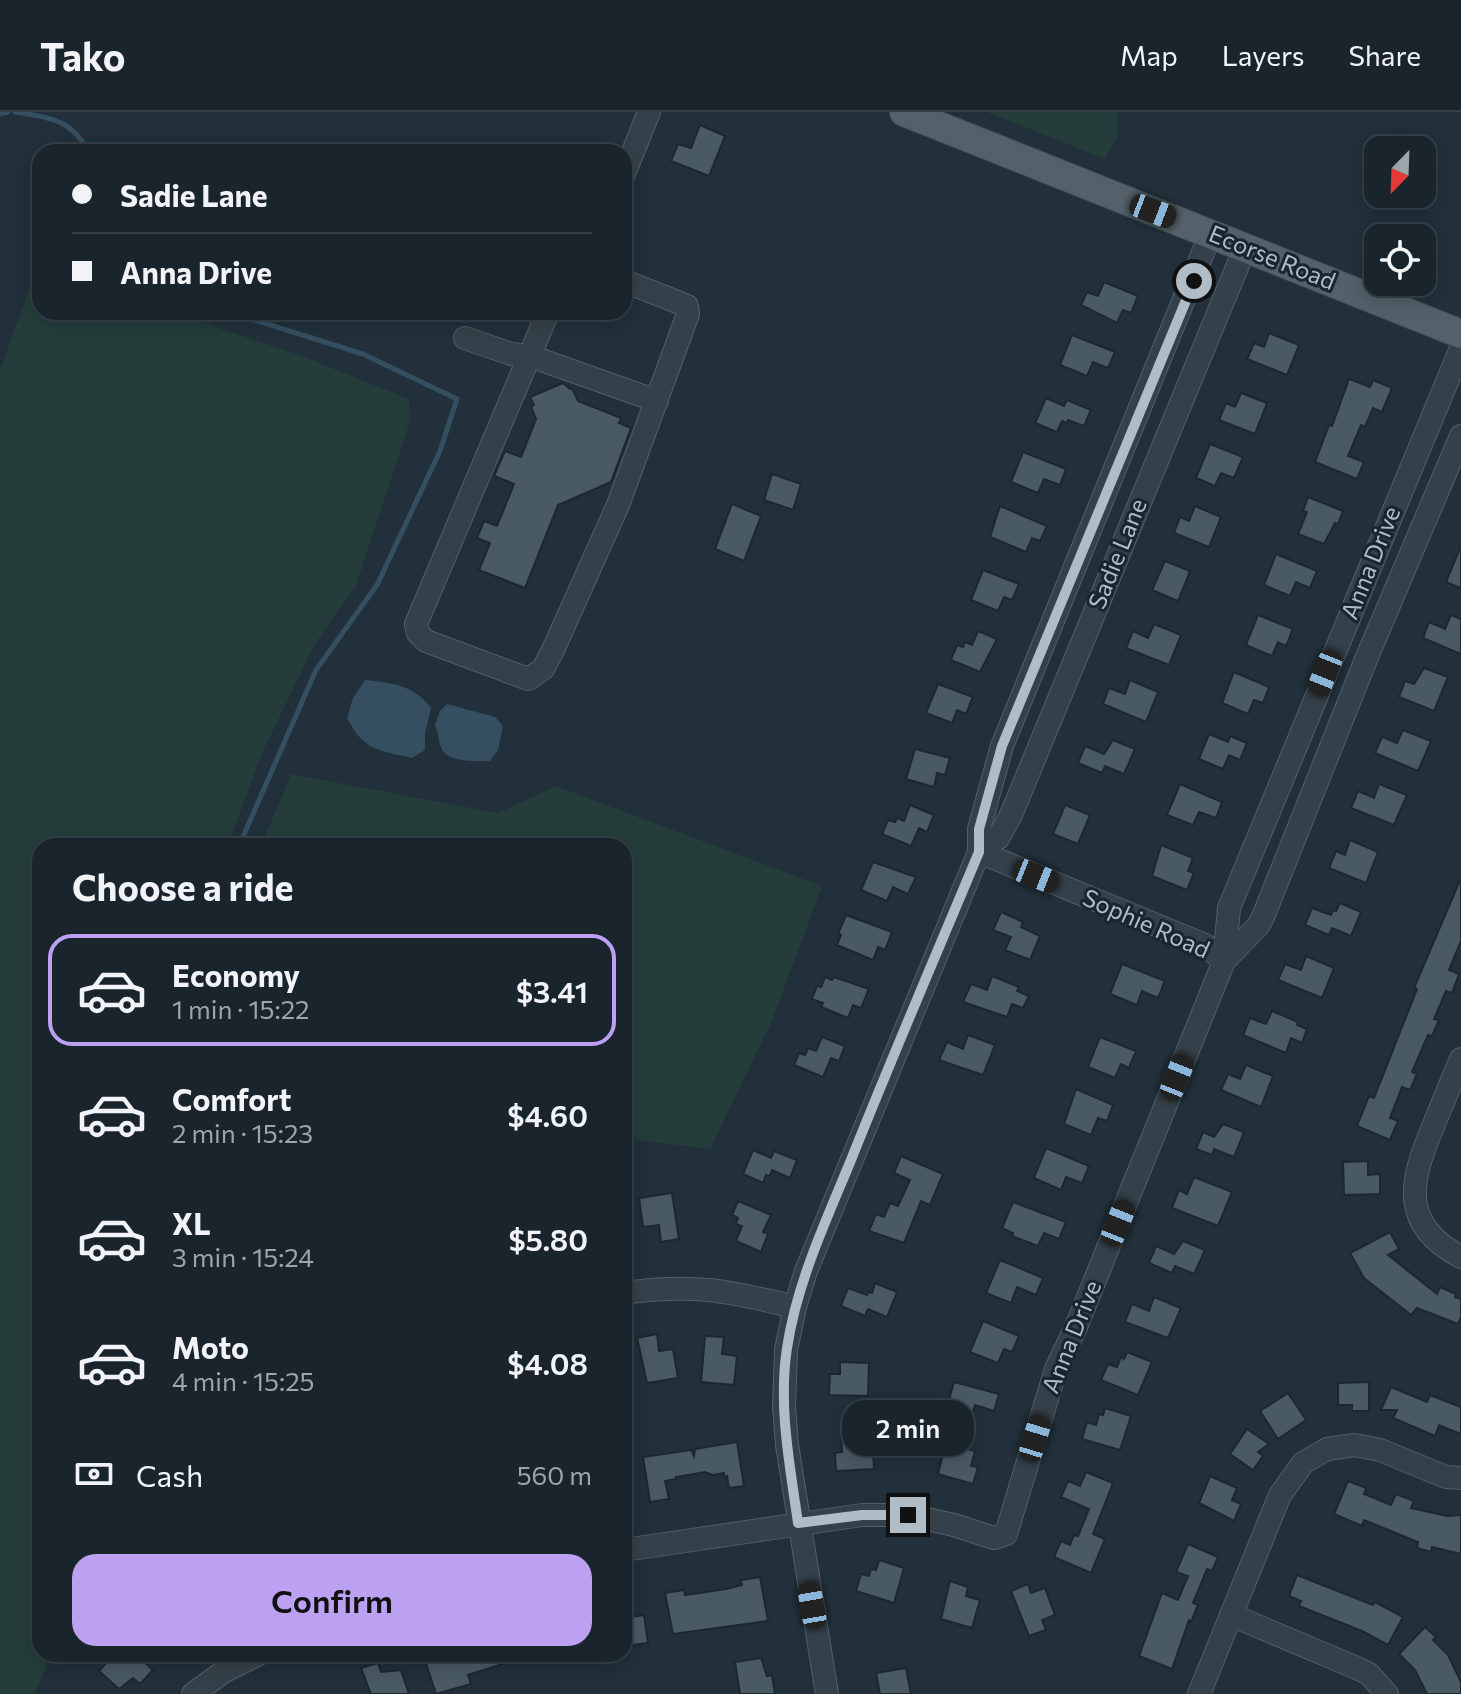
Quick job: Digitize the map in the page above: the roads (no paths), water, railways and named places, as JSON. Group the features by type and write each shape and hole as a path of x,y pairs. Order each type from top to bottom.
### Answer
{"main road":[{"name":"Ecorse Road","path":"904,112 1461,334"}],"street":[{"path":"632,154 649,112"},
{"name":"Sadie Lane","path":"827,1694 798,1523 784,1406 786,1350 795,1307 806,1271 979,852 979,829 1002,746 1211,233"},
{"name":"Sadie Lane","path":"979,852 998,838 1011,815 1245,248"},
{"path":"545,320 416,624 418,633 426,641 528,679 543,669 553,650 618,505 688,314 687,306 632,284"},
{"path":"465,338 511,354 530,356 657,401"},
{"name":"Anna Drive","path":"632,1549 862,1515 908,1515 994,1538 1006,1534 1056,1369 1076,1327 1224,961 1229,908 1461,348"},
{"name":"Anna Drive","path":"1224,961 1263,917 1367,657 1461,436"},
{"path":"1087,540 1119,553"},
{"path":"1337,644 1367,657"},
{"name":"Sophie Road","path":"979,852 1205,945 1224,961"},
{"path":"1461,1059 1419,1162 1414,1192 1416,1207 1430,1232 1461,1257"},
{"path":"632,1292 691,1287 795,1307"},
{"path":"1199,1694 1280,1495 1294,1472 1313,1456 1327,1449 1355,1445 1380,1450 1446,1477 1461,1478"},
{"path":"1231,1615 1369,1674 1387,1694"},
{"path":"193,1694 243,1662"}],"water":[{"path":"365,680 402,686 418,695 431,708 425,733 425,750 412,758 381,751 366,743 353,729 347,718 353,698"},
{"path":"447,704 495,717 503,726 498,750 490,761 464,760 445,754 435,725 440,711"}],"waterway":[{"path":"0,114 8,112"},
{"path":"15,112 48,118 67,126 84,144"},
{"path":"242,838 316,670 377,585 440,451 457,399 363,354 255,320"}]}
